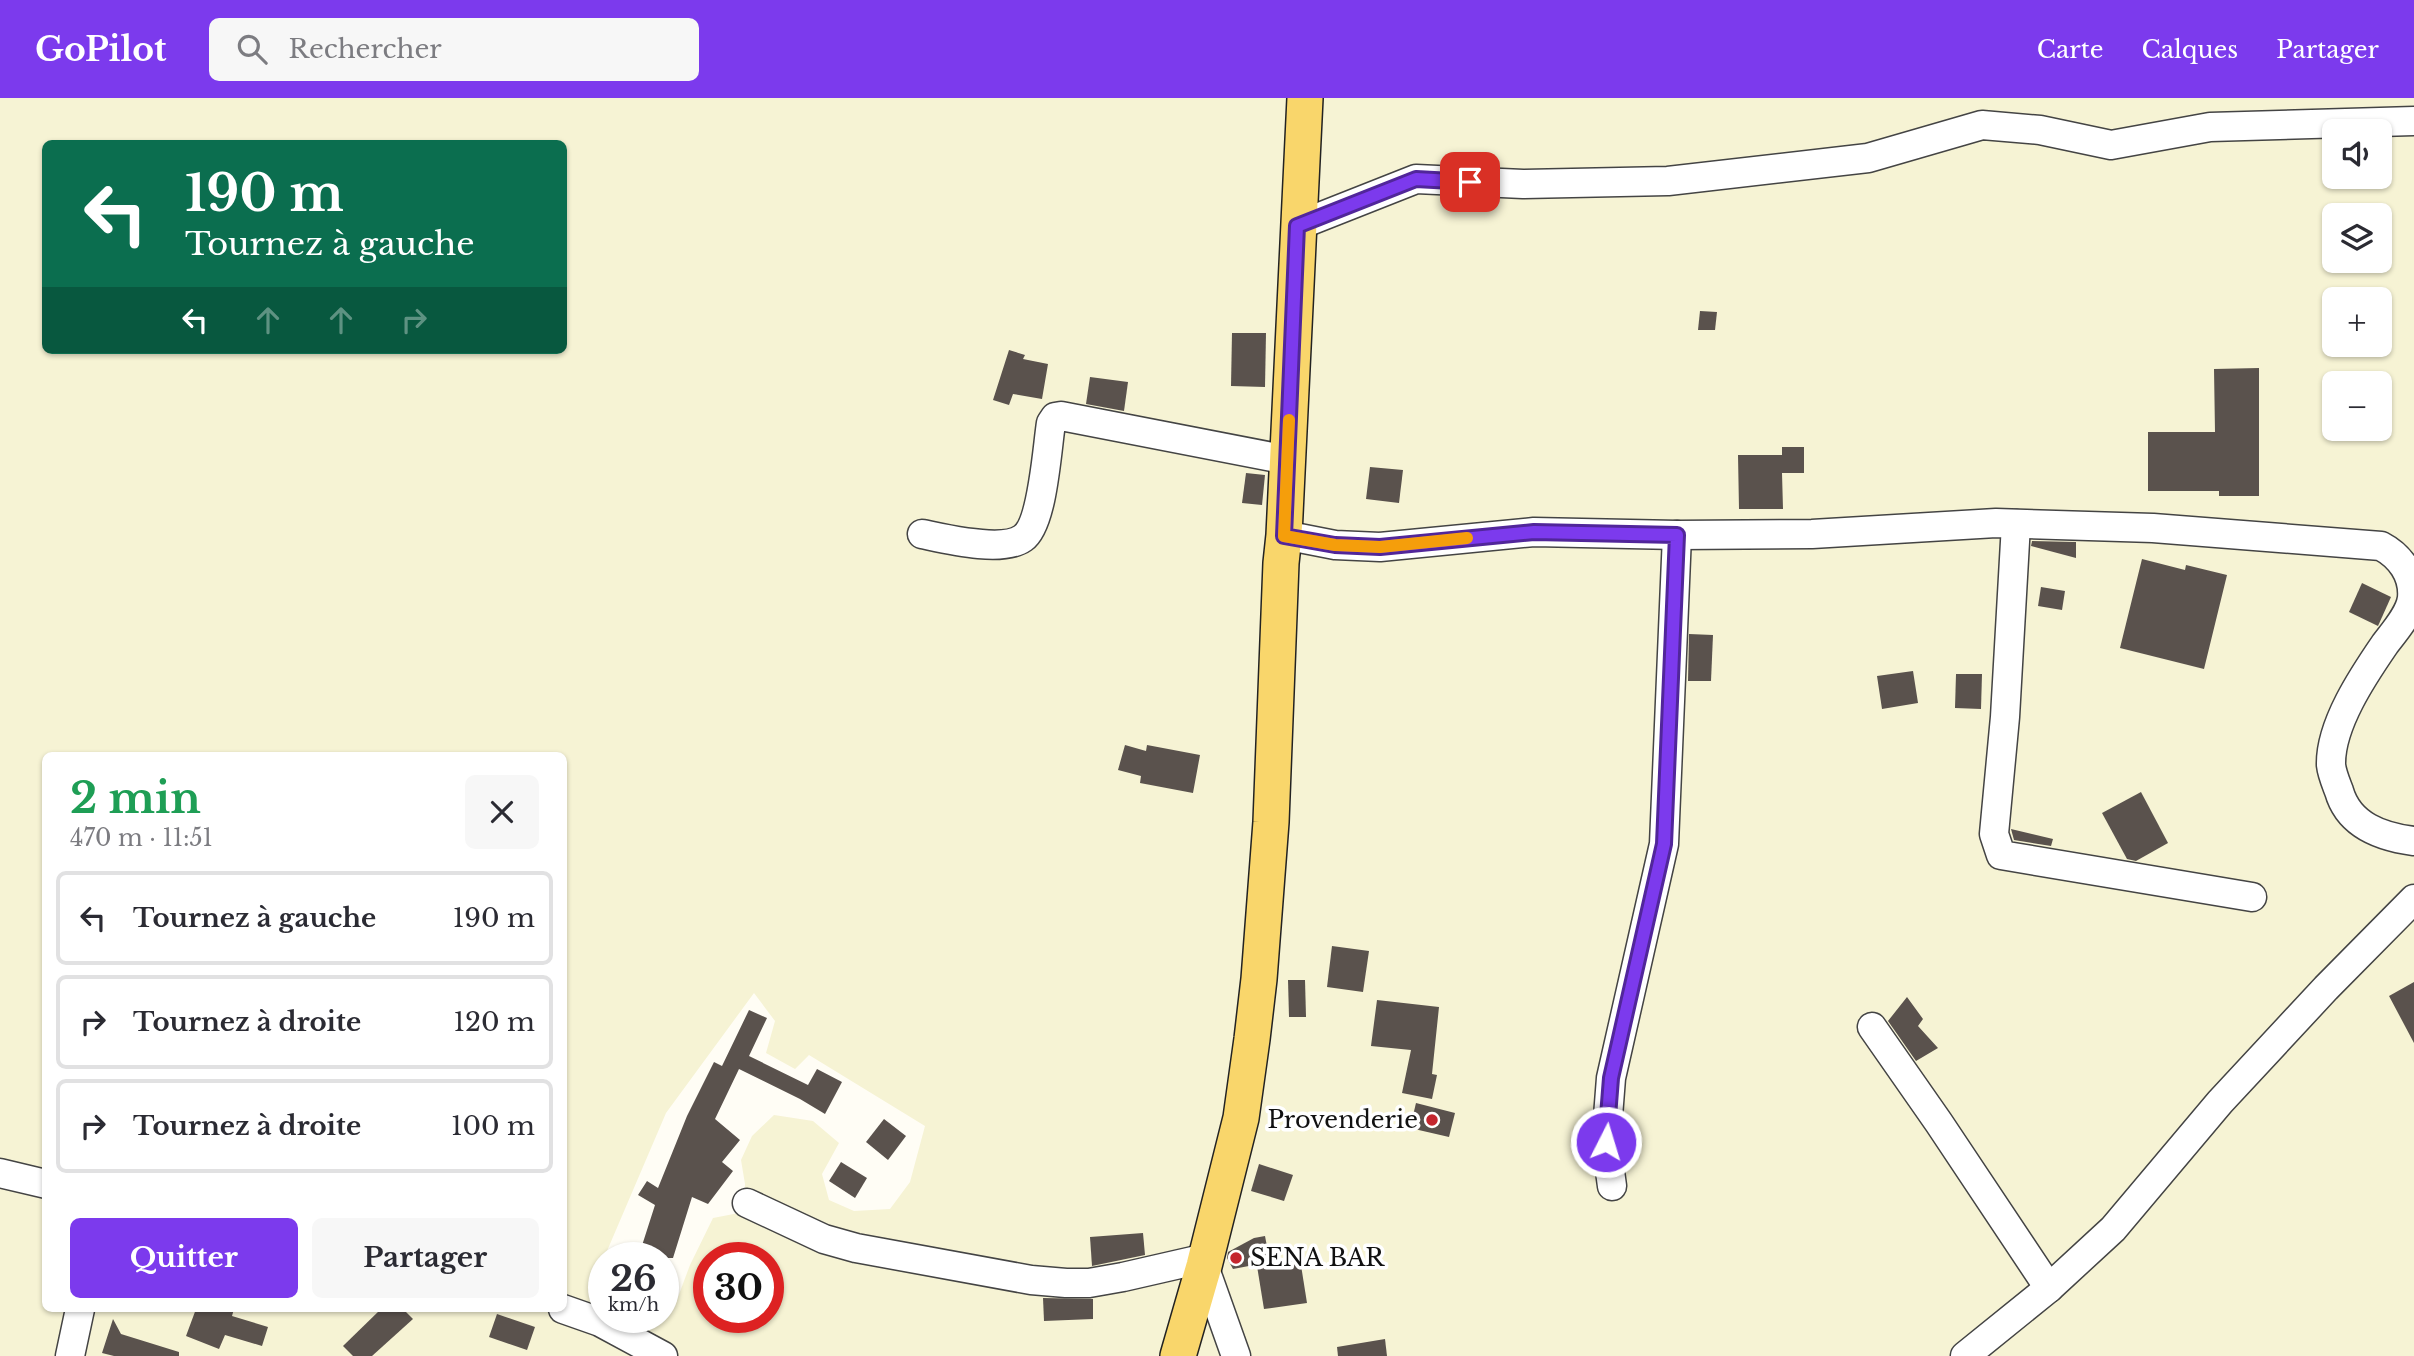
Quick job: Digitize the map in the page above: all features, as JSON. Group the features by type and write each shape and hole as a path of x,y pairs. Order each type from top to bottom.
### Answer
{"main road":[{"path":"1178,1356 1241,1118 1259,979 1271,822 1281,563 1305,98"}],"street":[{"path":"1297,226 1416,179 1523,184 1668,181 1868,158 1982,125 2040,130 2110,145 2210,127 2414,121"},
{"path":"922,534 961,543 990,545 1023,539 1032,529 1041,494 1051,424 1055,417 1287,460"},
{"path":"1284,536 1335,545 1380,547 1534,532 1812,534 2016,524 2153,528 2381,546 2395,554 2404,565 2412,585 2412,600 2403,620 2370,665 2337,727 2331,766 2341,799 2360,825 2390,838 2414,841"},
{"path":"2016,524 2005,717 1994,834 2001,855 2252,897"},
{"path":"1612,1186 1606,1142 1611,1078 1664,844 1677,535"},
{"path":"1965,1356 2049,1288 2113,1229 2220,1102 2326,988 2414,900"},
{"path":"1872,1027 2049,1288"},
{"path":"0,1172 42,1183"},
{"path":"747,1203 824,1239 845,1245 1031,1280 1089,1283 1205,1262 1236,1356"},
{"path":"567,1310 600,1322 663,1356"},
{"path":"70,1356 79,1312"}],"shaded area":[{"path":"0,98 2414,98 2414,1356 0,1356","holes":["754,993 775,1021 766,1053 795,1069 809,1055 925,1126 910,1182 890,1209 854,1211 829,1200 822,1174 839,1143 813,1121 774,1115 752,1136 741,1160 745,1184 744,1212 713,1218 701,1242 784,1242 784,1333 693,1333 693,1259 679,1294 679,1333 588,1333 588,1242 611,1242 666,1113"]}],"building":[{"path":"1700,311 1717,312 1715,330 1698,330"},
{"path":"1232,333 1266,333 1265,387 1231,386"},
{"path":"1009,350 1025,355 1023,359 1048,364 1042,399 1013,394 1009,405 993,400"},
{"path":"2259,368 2259,496 2219,496 2219,491 2148,491 2148,432 2215,432 2214,369"},
{"path":"1090,377 1128,382 1124,411 1086,404"},
{"path":"1782,447 1804,447 1804,473 1782,473 1783,509 1739,509 1738,455 1782,455"},
{"path":"1370,467 1403,470 1399,503 1366,499"},
{"path":"1246,473 1265,475 1262,505 1242,503"},
{"path":"2032,541 2076,542 2076,558 2031,546"},
{"path":"2142,559 2185,570 2186,565 2227,575 2204,669 2120,648"},
{"path":"2362,583 2391,597 2378,626 2349,612"},
{"path":"2041,587 2065,591 2062,610 2038,606"},
{"path":"1689,634 1713,635 1711,681 1688,681"},
{"path":"1913,671 1918,703 1882,709 1877,676"},
{"path":"1956,674 1982,674 1981,709 1955,708"},
{"path":"1125,745 1146,751 1147,745 1200,755 1193,793 1140,783 1141,776 1118,770"},
{"path":"2141,792 2168,843 2136,861 2127,859 2102,813"},
{"path":"2011,829 2053,839 2051,846 2014,840"},
{"path":"1332,946 1369,951 1363,992 1327,987"},
{"path":"1288,980 1305,980 1306,1017 1289,1017"},
{"path":"2414,982 2414,1043 2389,996"},
{"path":"1907,997 1923,1019 1918,1026 1938,1048 1916,1061 1888,1021"},
{"path":"1377,1000 1439,1007 1432,1074 1437,1075 1432,1099 1402,1093 1411,1050 1371,1046"},
{"path":"749,1010 767,1018 749,1056 808,1085 817,1069 842,1082 825,1114 739,1069 715,1119 740,1140 722,1162 733,1171 708,1204 692,1197 678,1242 643,1242 655,1205 638,1195 647,1181 658,1188 687,1116 714,1062 722,1066"},
{"name":"Provenderie","path":"1416,1103 1455,1113 1449,1137 1410,1128"},
{"path":"884,1119 906,1136 888,1160 866,1142"},
{"path":"841,1162 867,1178 855,1198 829,1181"},
{"path":"1259,1164 1293,1175 1284,1201 1251,1191"},
{"path":"1143,1233 1145,1255 1092,1266 1090,1237"},
{"path":"1265,1236 1270,1262 1233,1269 1227,1258 1228,1252 1254,1238"},
{"path":"1300,1259 1307,1303 1264,1309 1257,1266"},
{"path":"1043,1298 1093,1299 1093,1319 1044,1321"},
{"path":"195,1312 233,1312 232,1316 268,1327 262,1346 225,1335 219,1349 186,1336"},
{"path":"378,1312 406,1312 413,1319 372,1356 353,1356 343,1346"},
{"path":"497,1314 535,1327 527,1350 489,1337"},
{"path":"113,1319 121,1334 179,1352 179,1356 114,1356 102,1353"},
{"path":"1385,1339 1387,1356 1338,1356 1337,1347"}],"slow traffic":[{"path":"1289,420 1284,536 1335,545 1380,547 1467,538"}],"place":[{"name":"Provenderie","path":"1432,1120"},
{"name":"SENA BAR","path":"1236,1258"}],"route":[{"path":"1470,182 1416,179 1297,226 1284,536 1335,545 1380,547 1534,532 1677,535 1664,844 1611,1078 1606,1142"}]}
